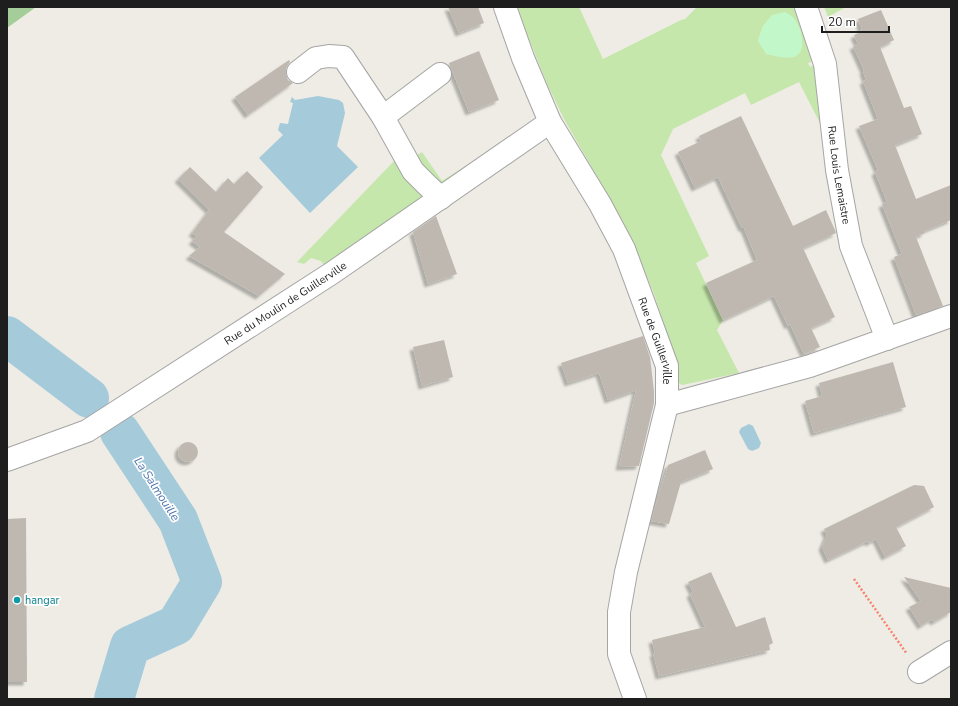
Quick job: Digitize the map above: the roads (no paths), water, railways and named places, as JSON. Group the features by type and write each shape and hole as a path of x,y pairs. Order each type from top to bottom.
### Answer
{"street":[{"name":"Rue de Guillerville","path":"505,7 523,58 550,122 600,204 624,249 667,366 667,405 626,572 619,612 619,654 635,699"},
{"name":"Rue Louis Lemaistre","path":"806,7 825,64 837,170 851,246 887,339"},
{"path":"298,72 316,58 329,56 343,57 383,117 413,171 441,198"},
{"path":"383,117 440,74"},
{"name":"Rue du Moulin de Guillerville","path":"7,460 87,431 332,273 550,122"},
{"path":"667,405 810,366 951,316"},
{"path":"919,672 951,652"}],"water":[{"path":"318,96 339,100 343,103 345,113 337,146 358,167 310,213 259,158 283,135 278,130 280,123 288,124 293,103 290,102 292,97 295,100"},
{"path":"749,424 753,426 761,443 759,448 752,451 748,449 739,432 741,428"}],"waterway":[{"name":"La Salmouille","path":"7,336 89,398"},
{"name":"La Salmouille","path":"114,699 130,646 176,625 202,582 178,520 120,432"}],"place":[{"name":"hangar","path":"17,600"}]}
